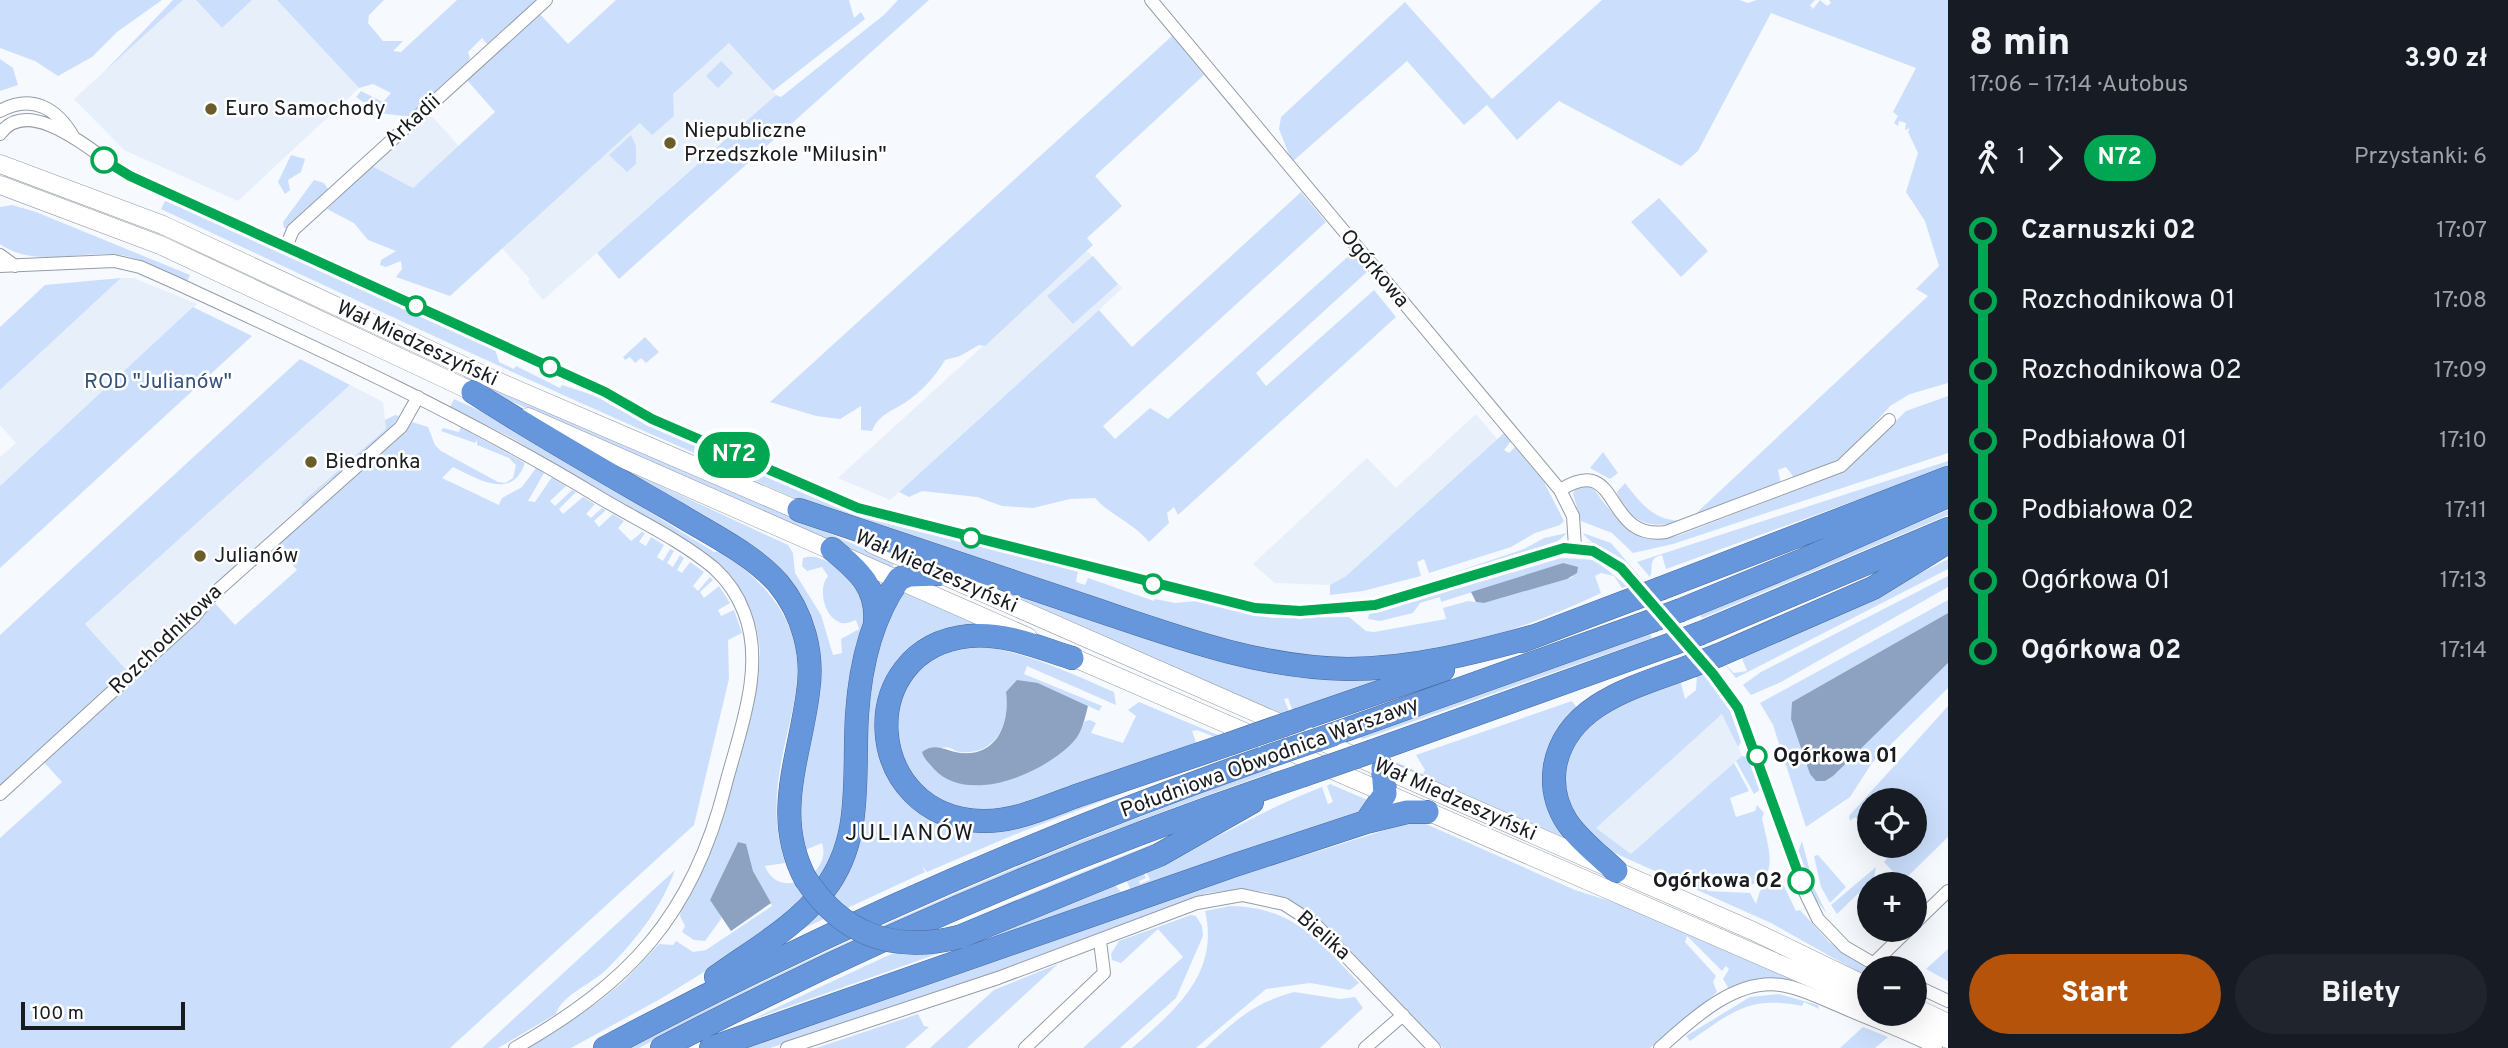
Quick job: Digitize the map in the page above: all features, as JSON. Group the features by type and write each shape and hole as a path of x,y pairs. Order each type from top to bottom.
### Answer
{"highway":[{"path":"473,392 745,556 784,592 800,621 810,667 809,691 788,799 789,836 805,878 835,915 867,934 915,944 959,937 1159,855 1301,776"},
{"path":"1072,657 983,636 944,642 923,654 898,681 885,718 888,752 902,782 917,797 939,812 961,819 994,821 1030,812 1535,636 1948,478"},
{"name":"Południowa Obwodnica Warszawy","path":"605,1048 885,909 1065,833 1264,758 1681,610 1948,496"},
{"path":"799,510 1121,619 1223,651 1275,662 1330,668 1386,667 1442,659 1535,636"},
{"name":"Południowa Obwodnica Warszawy","path":"662,1048 803,977 999,889 1162,823 1301,776 1378,760 1701,633 1948,529"},
{"path":"1616,871 1574,831 1560,810 1554,779 1559,751 1572,727 1600,704 1873,588 1948,542"},
{"path":"832,549 869,585 875,604 875,626"},
{"path":"651,1024 793,922 825,889 839,866 853,821 859,695 865,657 875,626 899,579 909,575 939,574"},
{"path":"1366,822 1385,794 1378,760"},
{"path":"711,1048 1366,822 1407,812 1427,812"}],"main road":[{"name":"Wał Miedzeszyński","path":"0,164 154,221 479,373 799,510 939,574 1378,760 1616,871 1761,934 1857,981"},
{"name":"Wał Miedzeszyński","path":"0,185 160,246 473,392 1072,657 1857,998"},
{"path":"1927,1013 1948,1023"},
{"path":"1920,1026 1948,1039"}],"street":[{"name":"Arkadii","path":"286,247 293,230 546,0"},
{"name":"Ogórkowa","path":"1151,0 1560,490 1573,516 1575,547"},
{"path":"0,111 17,104 41,104 54,111 65,122 74,138"},
{"path":"0,134 15,121 30,120 74,138"},
{"name":"Wał Miedzeszyński","path":"74,138 130,176 605,392 652,419 840,502 905,522 1217,600 1286,611 1359,608 1394,601 1543,553 1575,547"},
{"path":"0,198 23,192"},
{"path":"0,255 15,266"},
{"path":"0,265 96,260 141,267 418,397 535,458 712,567 737,596 751,634 753,662 744,712 714,829 688,887 671,917 624,972 576,1012 516,1048"},
{"name":"Rozchodnikowa","path":"0,794 194,617 208,599 401,426 418,397"},
{"path":"1560,490 1582,478 1590,478 1598,483 1632,524 1648,532 1667,532 1841,466 1889,421"},
{"path":"1575,547 1599,553 1621,568 1730,694 1754,745 1814,912 1836,940 1861,956"},
{"path":"1927,911 1948,891"},
{"name":"Bielika","path":"787,1048 1100,941 1197,903 1242,895 1284,904 1315,923 1434,1048"},
{"path":"1025,1048 1104,973 1100,941"},
{"path":"1886,956 1898,942"},
{"path":"1660,1048 1695,1018 1730,996 1766,985 1787,986 1936,1048"},
{"path":"1927,991 1948,1001"},
{"path":"1365,1048 1403,1015"}],"shaded area":[{"name":"Euro Samochody","path":"183,0 196,0 222,28 252,0 277,0 359,88 238,201 124,150 74,99"},
{"name":"Niepubliczne Przedszkole \"Milusin\"","path":"729,43 776,95 543,300 528,282 530,279 502,248"},
{"path":"429,113 459,146 413,188 372,166"},
{"path":"1087,251 1122,288 1099,310 890,500 838,478"},
{"path":"121,278 134,278 197,304 0,486 0,457 16,443 0,425 0,390"},
{"path":"350,385 383,402 386,429 193,605 193,614 129,673 85,624"},
{"path":"1476,414 1497,439 1346,576 1331,585 1275,583 1253,564 1367,458 1396,488"},
{"path":"1563,563 1578,567 1577,573 1567,579 1484,603 1476,602 1471,592"},
{"path":"1948,613 1948,663 1833,776 1825,781 1816,781 1810,774 1791,719 1792,702"},
{"path":"1017,680 1038,683 1088,706 1074,741 1045,764 1026,774 986,785 966,785 949,780 934,769 922,752 927,749 936,747 973,753 992,743 1003,726 1006,692"},
{"path":"1723,713 1742,756 1631,855 1595,828"},
{"path":"738,842 746,844 753,871 771,903 731,931 710,900"}],"green space":[{"path":"0,0 162,0 117,32 92,57 58,76 35,61 0,48"},
{"path":"173,0 183,0 104,72"},
{"path":"196,0 252,0 222,28"},
{"path":"277,0 384,0 369,15 368,23 383,41 403,41 393,51 401,52 457,0 537,0 488,45 482,38 468,52 470,58 465,68 412,117 379,113 356,97 361,91 383,102 391,93 373,84 359,88"},
{"path":"616,0 849,0 854,18 861,12 865,19 773,91 729,43 673,94 674,116 652,135 640,123 450,296 396,277 402,269 401,261 386,267 380,265 381,260 396,251 368,240 354,223 327,209 372,166 413,188 495,112 466,79 538,12 568,44"},
{"path":"898,0 929,0 619,279 597,253 776,95 781,97 885,14"},
{"path":"1602,0 1739,0 1748,3 1757,0 1815,0 1810,5 1813,9 1820,0 1827,6 1831,3 1829,0 1948,0 1948,383 1910,394 1890,406 1846,456 1795,479 1786,467 1778,470 1781,484 1689,520 1928,296 1916,289 1939,266 1925,221 1906,192 1918,153 1908,132 1910,128 1905,130 1906,123 1899,121 1898,126 1894,123 1898,116 1893,112 1916,68 1771,13 1698,151 1681,166 1559,101 1517,140 1487,105 1464,125 1407,61 1292,162 1279,129 1281,117 1405,2 1492,99"},
{"path":"1172,36 1204,75 1095,176 1122,206 1087,238 1093,245 985,346 979,345 960,356 945,360 923,388 882,417 872,431 861,430 861,406 840,419 816,416 770,402"},
{"path":"0,59 13,68 18,85 0,91"},
{"path":"721,61 733,73 718,88 706,76"},
{"path":"631,135 636,146 636,164 627,172 609,155"},
{"path":"291,155 305,159 301,172 288,180 290,190 285,194 278,182"},
{"path":"314,180 324,183 328,189 289,228 284,228 283,222"},
{"path":"1301,192 1326,222 1103,426 1115,439 1150,408 1168,419 1353,252 1368,271 1256,373 1266,386 1374,290 1396,317 1178,515 1174,507 1167,513 1169,523 1149,542 1095,498 1070,499 1033,508 1002,506 977,497 922,491 909,497 899,492 1099,310 1132,347"},
{"path":"1659,198 1708,251 1681,277 1631,222"},
{"path":"166,199 495,349 499,362 514,369 516,366 560,388 562,385 602,398 658,429 837,507 874,520 1078,571 1076,582 1085,585 1088,578 1154,601 1197,601 1272,618 1349,617 1366,631 1374,632 1446,619 1443,608 1468,601 1484,603 1573,577 1563,563 1441,602 1440,597 1420,603 1413,613 1380,621 1368,619 1369,614 1562,558 1595,560 1627,586 1622,588 1614,576 1601,573 1595,576 1601,593 1572,606 1478,640 1414,654 1349,659 1277,653 1241,645 910,540 807,503 468,352 161,209"},
{"path":"12,205 36,212 190,275 187,282 146,262 121,255 43,257 14,251 0,244 0,207"},
{"path":"1093,256 1118,284 1073,324 1047,296"},
{"path":"121,278 0,390 0,327 45,285"},
{"name":"ROD \"Julianów\"","path":"193,307 252,336 0,568 0,486"},
{"path":"645,337 659,352 646,363 641,358 635,363 630,357 625,360 623,357"},
{"path":"300,359 350,385 85,624 129,673 0,791 0,635"},
{"path":"465,374 894,564 892,568 462,380"},
{"path":"1948,396 1948,453 1673,544 1633,553 1612,533 1581,521 1573,494 1577,487 1591,487 1621,522 1636,533 1655,538 1680,535 1831,477 1857,459 1906,411"},
{"path":"454,399 505,422 714,552 721,551 766,590 789,627 797,663 795,699 779,775 777,817 785,863 765,866 772,877 781,882 803,880 820,865 823,855 822,843 803,851 798,831 805,607 596,456 788,545 793,553 795,573 821,615 833,655 842,653 841,639 859,629 856,620 841,623 829,613 823,594 828,576 822,567 807,571 802,566 803,558 820,558 838,568 867,596 845,810 837,854 806,898 736,952 662,998 571,1048 525,1048 597,1003 623,982 659,944 673,945 676,941 693,952 706,950 772,906 753,871 746,845 738,842 710,900 721,914 721,919 705,941 694,940 682,932 685,926 680,916 681,910 703,866 720,822 751,707 759,672 758,636 746,601 726,573 708,556 512,438 450,407"},
{"path":"399,416 391,428 339,476 330,480 303,505 301,503 386,429 385,420"},
{"path":"412,422 428,427 435,445 441,451 498,482 505,483 513,478 516,465 509,458 477,445 477,440 475,443 441,431 443,428 459,432 461,427 525,463 519,475 512,481 503,484 483,481 453,467 442,478 499,505 502,498 522,487 536,468 544,473 528,501 535,502 552,477 566,486 550,501 555,506 572,490 576,492 559,509 563,514 583,497 595,504 586,514 591,518 602,508 606,510 594,521 599,527 613,514 624,521 618,528 631,541 642,532 645,533 639,542 646,546 651,537 664,545 657,557 663,561 670,549 674,551 667,563 673,567 680,555 684,558 677,570 682,573 690,562 704,572 693,586 698,591 710,577 713,580 700,592 704,598 719,586 730,603 718,610 721,616 734,610 742,633 728,640 729,679 694,825 450,1048 0,1048 0,838 62,782 42,760 213,601 235,625 297,570 275,545"},
{"path":"1504,433 1511,441 1504,450 1509,453 1515,447 1544,482 1564,521 1560,525 1535,533 1511,547 1429,573 1424,559 1417,562 1421,576 1363,591 1330,595 1330,585 1346,576"},
{"path":"1603,452 1618,473 1610,479 1590,468"},
{"path":"1948,461 1948,467 1666,569 1662,555 1657,556 1653,561 1650,577 1637,562"},
{"path":"1625,483 1644,505 1658,516 1686,520 1664,525 1636,518 1628,512 1617,492"},
{"path":"1948,510 1948,515 1702,618 1699,614"},
{"path":"1567,533 1558,541 1436,581 1432,580 1524,549 1544,538"},
{"path":"1583,533 1611,543 1740,694 1627,563 1592,542"},
{"path":"1948,559 1948,569 1736,678 1723,662 1734,673 1747,671 1741,656 1854,607"},
{"path":"1948,576 1948,587 1781,682 1751,695 1743,685 1761,672"},
{"path":"965,577 1162,642 1406,674 1293,712 1288,698 1284,699 1290,714 1285,716"},
{"path":"905,591 996,630 928,641 877,733 949,824 1201,763 1011,836 927,872 922,866 925,872 785,937 833,892 875,659 882,631"},
{"path":"1948,600 1948,613 1792,702 1825,781 1948,663 1948,688 1872,763 1850,797 1806,827 1773,725 1760,703"},
{"path":"1650,634 1652,638 1363,739 1360,737"},
{"path":"979,646 1031,658 1114,692 1116,705 1027,666 1024,674 1102,706 1099,711 1038,683 1006,692 1003,725 999,734 984,748 973,752 943,748 922,752 1056,755 1073,741 1085,721 1090,720 1096,723 1091,733 1123,743 1136,716 1128,710 1139,702 1225,738 1192,731 1197,745 1002,810 979,811 950,805 927,791 910,772 899,748 896,724 901,698 915,675 938,656"},
{"path":"1702,671 1730,711 1741,742 1738,747 1722,714 1596,828 1631,854 1734,763 1749,791 1730,798 1736,817 1755,811 1757,805 1764,813 1762,818 1770,863 1762,880 1738,886 1709,885 1707,891 1750,893 1756,904 1760,891 1775,878 1780,878 1796,911 1800,910 1829,942 1857,960 1857,971 1771,923 1610,851 1582,825 1572,810 1563,779 1565,762 1572,745 1585,728 1615,706 1677,681 1681,683 1685,699 1696,690 1697,673"},
{"path":"1572,701 1579,711 1560,728 1568,839 1391,764 1396,762 1423,774 1425,770 1416,755"},
{"path":"1948,706 1948,837 1927,858 1927,788 1874,788"},
{"path":"1742,756 1750,757 1761,789 1754,794 1736,761"},
{"path":"1267,769 1273,772 1111,832 951,898 793,970 639,1048 629,1048 944,898 1104,831"},
{"path":"1330,784 1372,802 1364,811 964,950 962,946 1114,884 1122,893 1131,891 1126,879 1143,872 1146,878 1139,881 1140,884 1150,880 1146,871 1299,796 1322,787 1328,804 1333,802 1327,786"},
{"path":"1857,807 1857,819 1855,817 1850,821 1849,816"},
{"path":"1411,822 1426,824 1575,890 1635,909 1857,1007 1788,980 1729,989 1723,979 1729,969 1726,966 1722,971 1687,936 1685,942 1716,976 1713,982 1717,992 1650,1048 1443,1048 1311,912 1267,892 1242,889 1208,893 993,974 770,1048 736,1048 1210,885"},
{"path":"1186,831 1113,865 1110,861 1131,853"},
{"path":"1802,841 1815,890 1827,914 1816,900 1797,855"},
{"path":"1818,855 1846,887 1830,903 1821,887 1814,856"},
{"path":"1887,858 1927,858 1912,872 1893,872 1884,862"},
{"path":"1110,861 1108,867 951,949 751,1020 858,969"},
{"path":"675,870 663,897 647,922 602,974 564,1001 556,1014 498,1048 482,1048"},
{"path":"1857,883 1857,895 1837,914 1831,905"},
{"path":"1230,906 1271,912 1288,919 1317,940 1359,983 1350,990 1310,983 1266,989 1196,1048 1132,1048 1178,1005 1200,972 1206,954 1208,933 1205,911"},
{"path":"1191,915 1196,916 1202,926 1203,936 1176,998 1120,1048 1083,1048 1183,957 1158,929 1121,963 1112,960 1111,954 1119,941"},
{"path":"1948,949 1948,981 1927,968"},
{"path":"1058,964 967,1048 930,1048 994,990"},
{"path":"1294,992 1340,999 1355,997 1363,1008 1320,1048 1205,1048 1256,1007"},
{"path":"1779,994 1818,1005 1819,1009 1804,1002 1802,1006 1784,1003 1754,1005 1730,1014 1690,1041 1686,1036 1750,997"},
{"path":"918,1014 924,1026 929,1027 905,1048 816,1048"},
{"path":"1863,1027 1888,1037 1875,1048 1840,1048"}],"bus line":[{"name":"N72","path":"104,160 130,176 605,392 652,419 823,495 905,522 1239,605 1300,611 1332,611 1394,601 1564,548 1585,548 1599,553 1621,568 1730,694 1754,745 1801,881"}],"place":[{"name":"Euro Samochody","path":"211,109"},
{"name":"Niepubliczne Przedszkole \"Milusin\"","path":"670,143"},
{"name":"Biedronka","path":"311,462"},
{"name":"Julianów","path":"200,556"},
{"name":"Ogórkowa 01","path":"1757,756"},
{"name":"Ogórkowa 02","path":"1801,881"}],"district":[{"name":"JULIANÓW","path":"910,834"}]}
